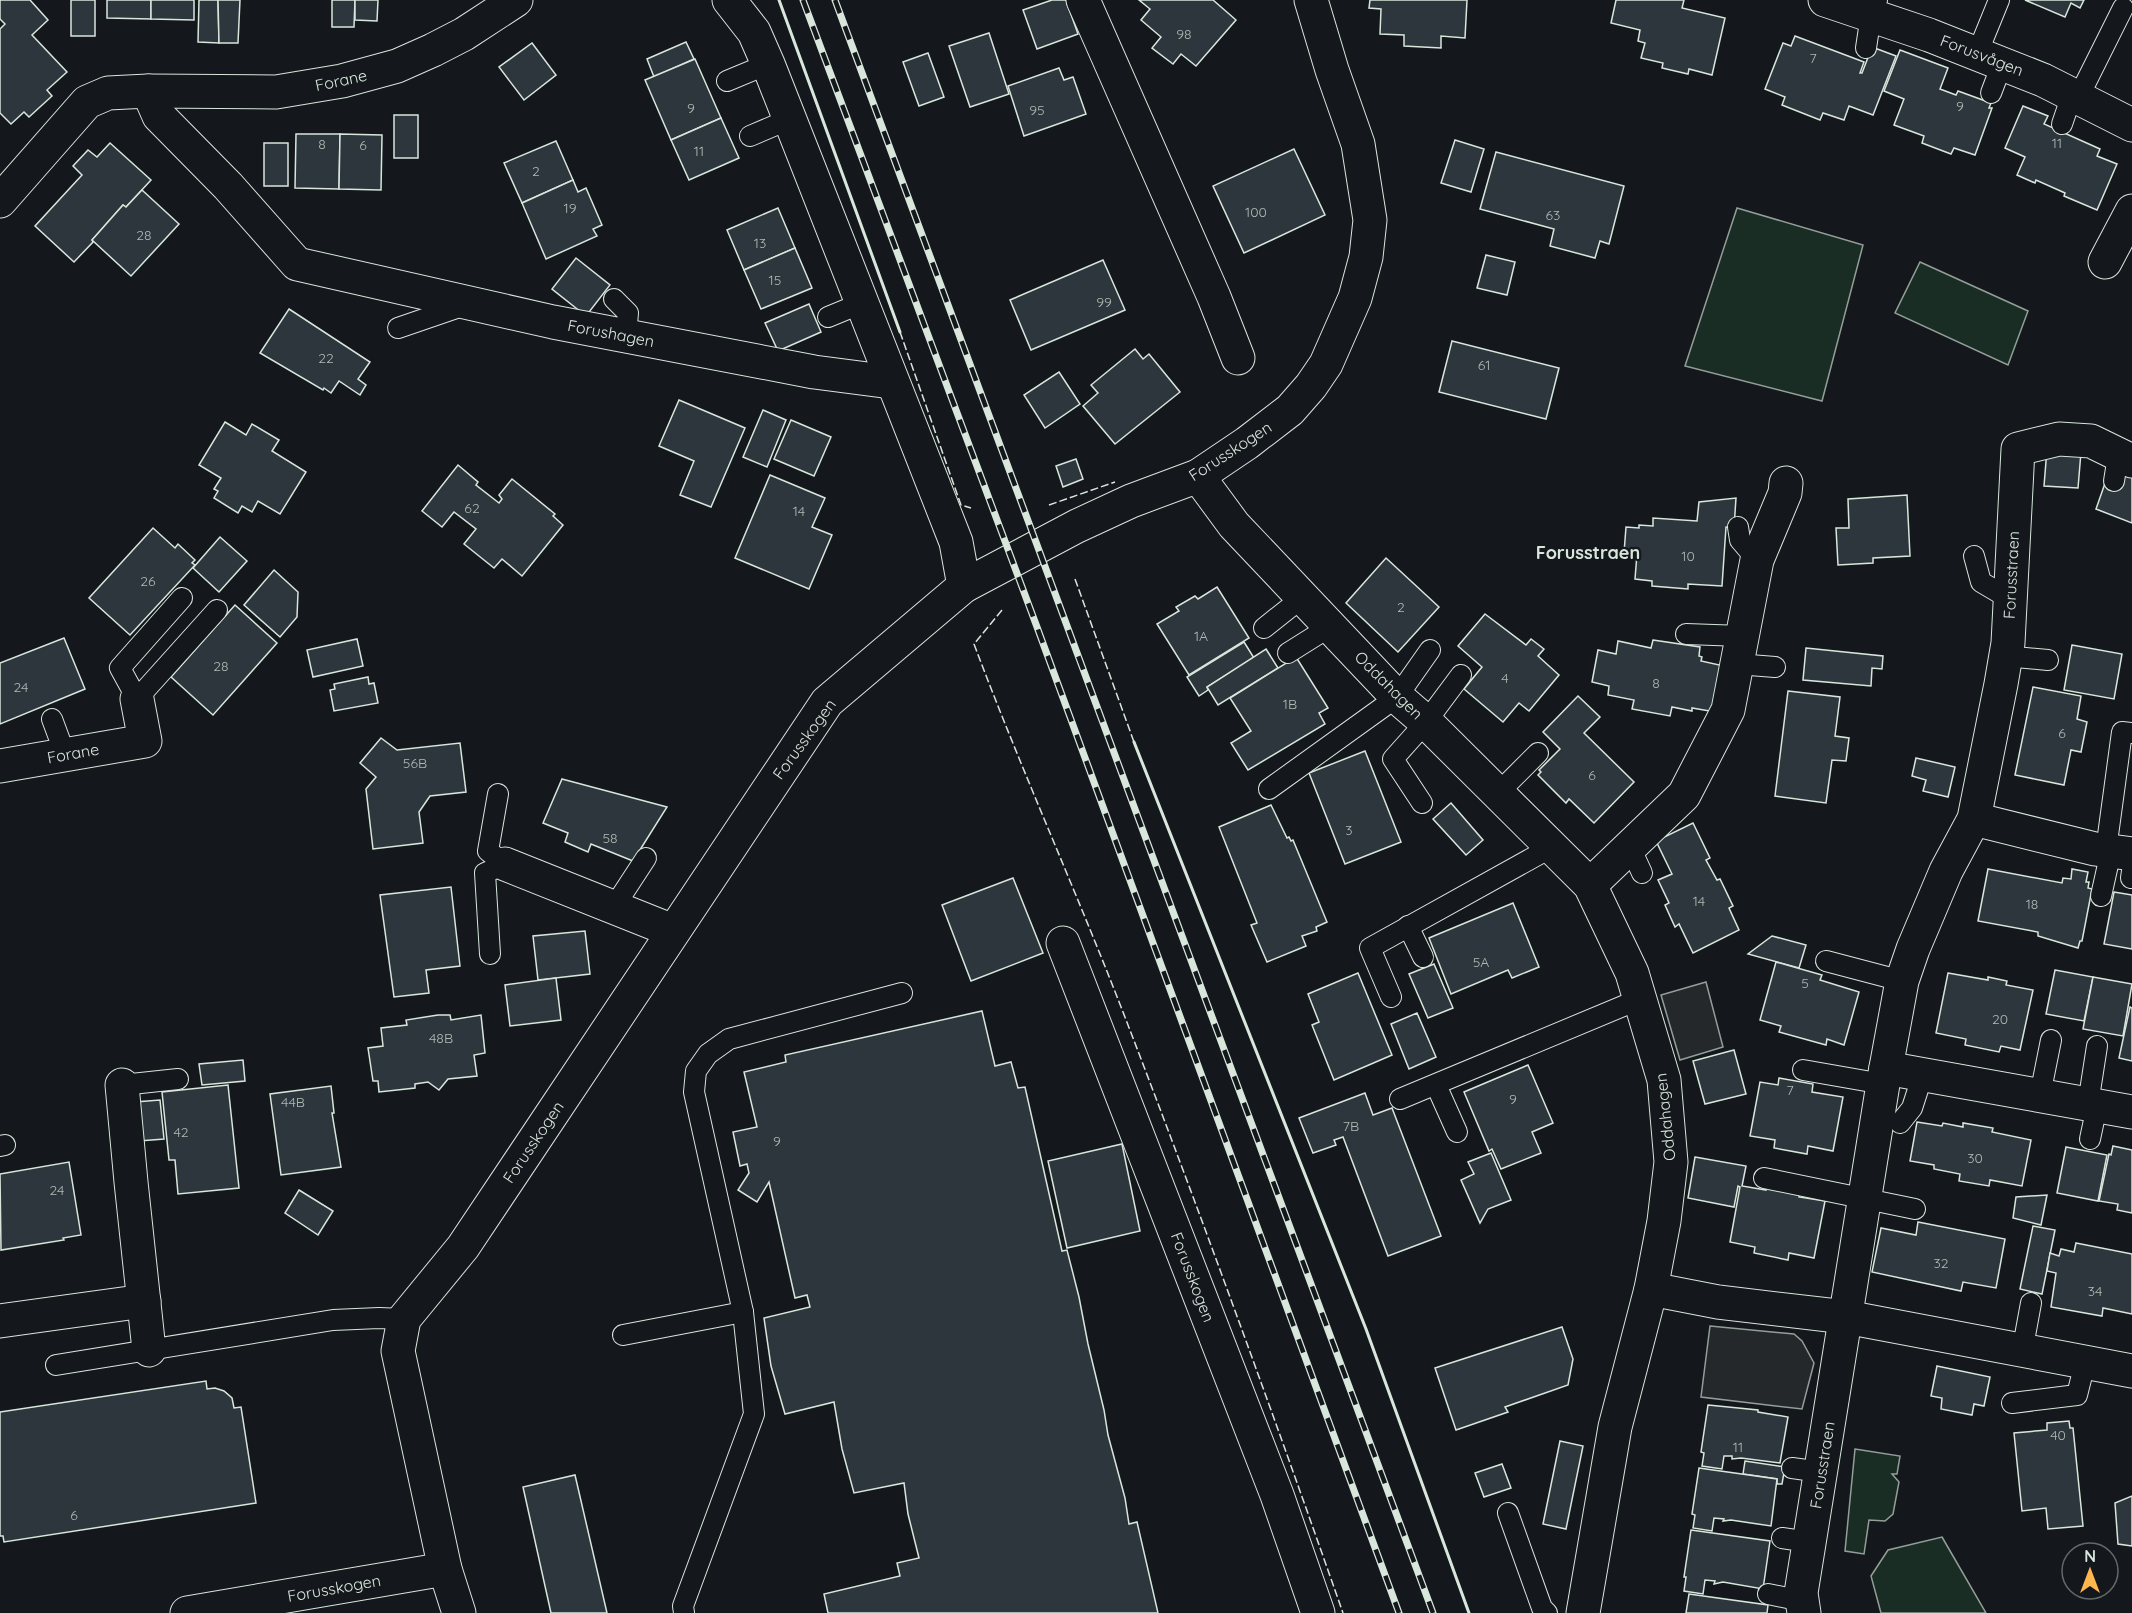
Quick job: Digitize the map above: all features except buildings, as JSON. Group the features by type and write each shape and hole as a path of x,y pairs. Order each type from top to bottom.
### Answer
{"street":[{"name":"Forane","path":"7,180 87,102 108,93 276,92 342,81 397,66 434,50 464,34 516,0"},
{"path":"729,0 754,32 768,64 891,382 956,542 964,586"},
{"path":"1083,0 1214,297 1238,358"},
{"name":"Forusskogen","path":"459,1613 445,1569 398,1351 404,1319 463,1247 827,702 964,586 1077,526 1131,501 1198,476 1248,443 1290,410 1311,386 1326,364 1355,298 1366,257 1370,220 1358,144 1311,0"},
{"name":"Forusvågen","path":"1825,0 1874,8 1990,70 2043,80 2071,106 2132,125"},
{"name":"Forushagen","path":"148,91 159,116 228,186 297,264 553,322 814,372 891,382"},
{"path":"2105,262 2132,211"},
{"name":"Forusstraen","path":"1803,1607 1796,1540 1807,1470 1846,1317 1902,981 1946,871 1974,819 2001,684 2010,599 2018,448 2059,439 2091,441 2121,466"},
{"name":"Oddahagen","path":"1198,476 1234,525 1398,697 1590,885 1632,973 1664,1080 1671,1162 1664,1221 1651,1289 1615,1427 1583,1613"},
{"path":"1590,885 1636,860 1684,795 1728,710 1757,560 1785,493 1786,483"},
{"name":"Forane","path":"0,766 145,741 137,699"},
{"path":"1974,819 2122,861"},
{"path":"505,864 673,931"},
{"name":"Forusskogen","path":"1063,943 1277,1495 1318,1613"},
{"path":"1885,1076 1923,1074 2132,1112"},
{"path":"122,1085 150,1350"},
{"path":"1651,1289 1718,1302 1846,1317 2132,1371"},
{"path":"0,1321 144,1301"},
{"name":"Forusskogen","path":"187,1613 445,1569"}],"lane":[{"path":"1990,70 2000,0"},
{"path":"1866,48 1874,8"},
{"path":"2071,106 2123,8"},
{"path":"727,81 768,64"},
{"path":"750,136 790,119"},
{"path":"614,299 628,314 626,335"},
{"path":"398,328 470,303"},
{"path":"828,317 862,303"},
{"path":"1738,527 1740,540 1757,560"},
{"path":"1974,556 1982,582 2010,599"},
{"path":"1264,628 1303,597"},
{"path":"182,598 120,668 137,699 217,609"},
{"path":"1288,653 1331,626"},
{"path":"1686,634 1740,650 1775,667"},
{"path":"1269,789 1398,697 1430,650"},
{"path":"2005,656 2048,660"},
{"path":"1422,803 1393,759 1426,722 1461,675"},
{"path":"52,719 65,754"},
{"path":"2101,897 2122,861 2122,732 2132,733"},
{"path":"1497,794 1538,753"},
{"path":"490,954 485,873 505,864 488,851 498,794"},
{"path":"1391,997 1370,948 1552,848"},
{"path":"614,907 646,858"},
{"path":"1408,926 1423,957"},
{"path":"1826,961 1902,981"},
{"path":"684,1613 683,1606 754,1414 742,1312 694,1092 696,1071 708,1054 729,1039 902,993"},
{"path":"1400,1100 1640,999"},
{"path":"2040,1095 2051,1040"},
{"path":"2090,1139 2097,1046"},
{"path":"1803,1070 1885,1076"},
{"path":"1900,1123 1912,1108 1923,1074"},
{"path":"122,1085 178,1079"},
{"path":"1436,1085 1456,1132"},
{"path":"1764,1178 1915,1209"},
{"path":"2022,1352 2031,1303"},
{"path":"623,1335 742,1312"},
{"path":"56,1365 333,1320 404,1319"},
{"path":"2012,1403 2077,1395 2085,1363"},
{"path":"1508,1513 1542,1608 1547,1613"},
{"path":"1768,1594 1803,1607"}],"green space":[{"path":"1737,208 1863,245 1822,401 1685,366"},
{"path":"1920,262 2028,311 2008,365 1895,313"},
{"path":"1855,1449 1900,1456 1897,1474 1892,1474 1899,1482 1893,1514 1885,1521 1869,1520 1864,1554 1845,1551"},
{"path":"1942,1537 1986,1613 1881,1613 1871,1576 1888,1550"}],"shaded area":[{"path":"1706,982 1723,1047 1680,1060 1661,995"},
{"path":"1710,1326 1794,1334 1802,1341 1814,1363 1802,1409 1701,1397"}],"railway":[{"path":"803,0 1037,627 1399,1613"},
{"path":"835,0 1433,1613"}],"fence":[{"path":"900,332 961,505 971,508"},
{"path":"1049,505 1115,482"},
{"path":"1075,579 1134,742"},
{"path":"1002,610 974,644 1156,1098 1238,1318 1343,1613"}],"wall":[{"path":"779,0 900,332"},
{"path":"1134,742 1366,1329 1469,1613"}],"district":[{"name":"Forusstraen","path":"1588,552"}]}
